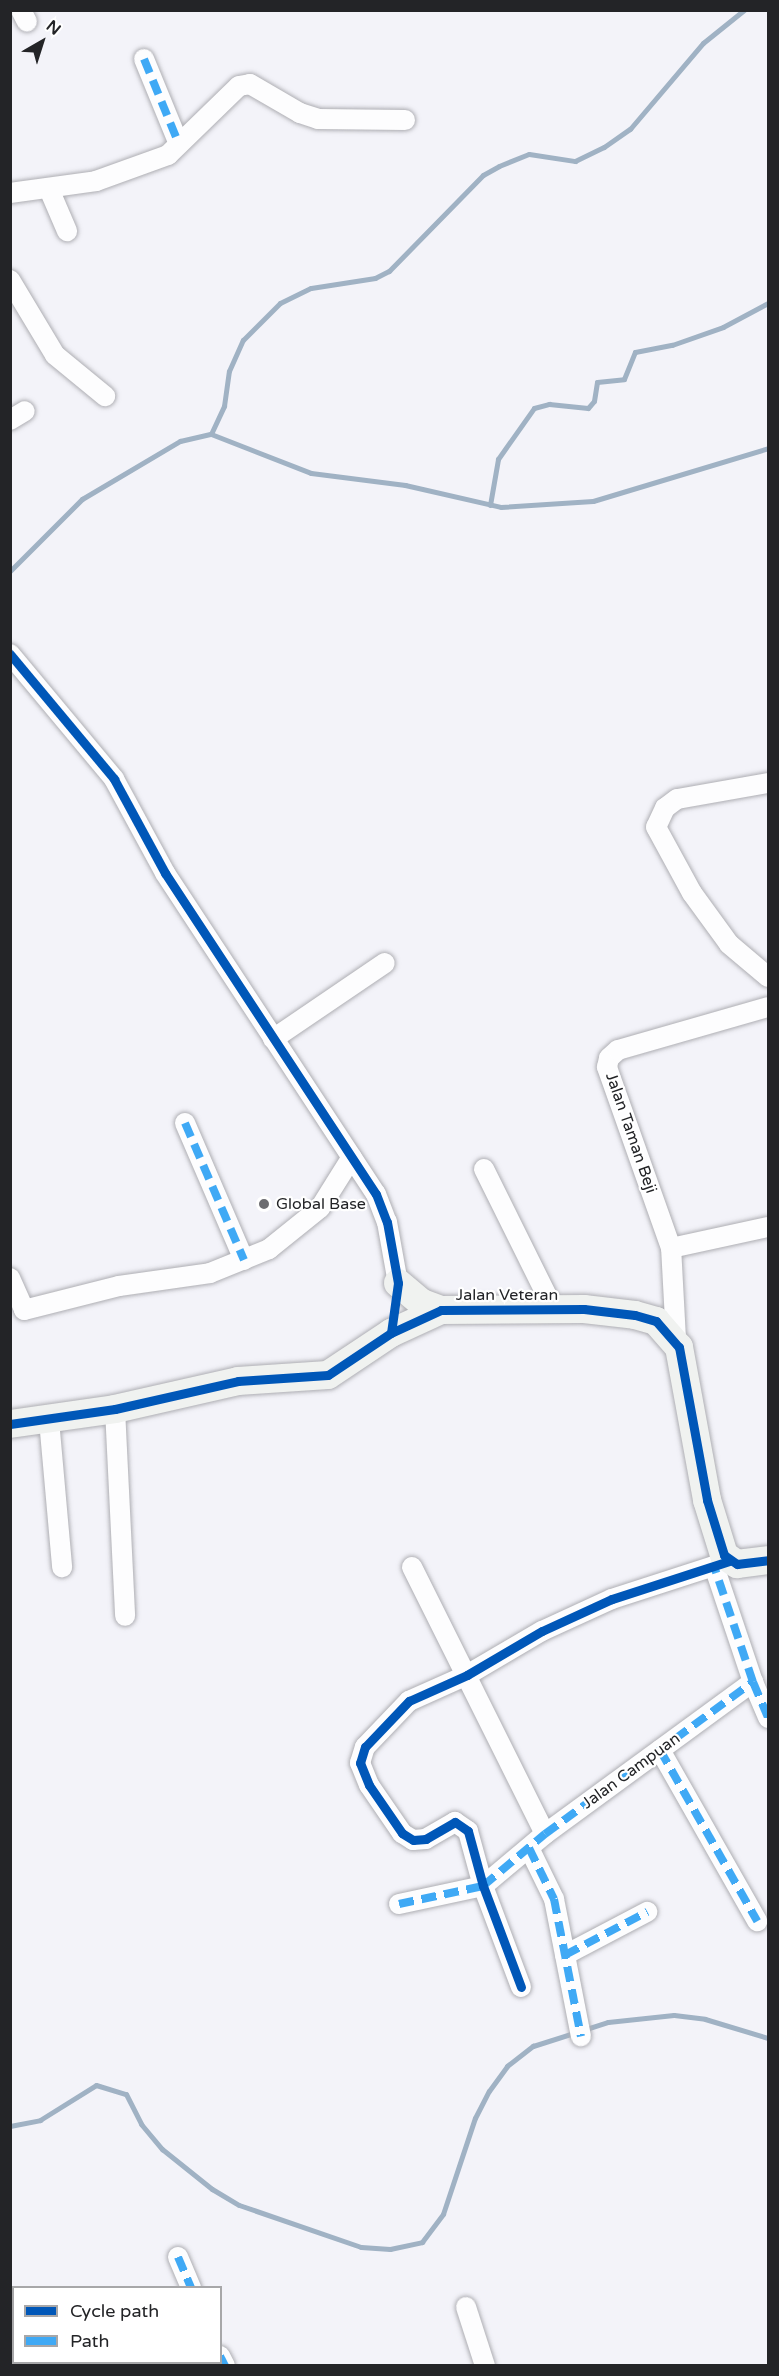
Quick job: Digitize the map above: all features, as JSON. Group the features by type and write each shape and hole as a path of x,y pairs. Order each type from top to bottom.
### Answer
{"street":[{"path":"144,59 178,142"},
{"path":"10,193 96,181 168,155 178,142 239,87 250,84 300,113 318,119 405,120"},
{"path":"49,189 67,231"},
{"path":"10,280 55,355 105,396"},
{"path":"10,654 114,779 165,873 376,1194 387,1222 398,1283 391,1333"},
{"path":"768,783 676,799 665,808 656,827 692,892 729,944 768,977"},
{"path":"273,1039 386,963"},
{"name":"Jalan Taman Beji","path":"676,1339 671,1248 607,1067 609,1058 618,1050 768,1006"},
{"path":"185,1123 243,1260"},
{"path":"10,1278 24,1310 119,1286 210,1273 269,1249 320,1208 352,1157"},
{"path":"484,1169 554,1310"},
{"path":"671,1248 768,1227"},
{"path":"398,1283 422,1303 441,1310"},
{"name":"Jalan Veteran","path":"10,1424 115,1409 238,1381 328,1375 391,1333 441,1310 584,1309 646,1318 676,1339"},
{"path":"676,1339 706,1500 753,1682 768,1718"},
{"path":"115,1409 125,1616"},
{"path":"49,1420 62,1567"},
{"path":"521,1987 483,1886 468,1831 455,1822 426,1839 413,1840 402,1833 379,1803 360,1763 365,1747 409,1701 467,1675 542,1631 612,1599 722,1564 743,1564 768,1560"},
{"path":"412,1567 545,1834"},
{"name":"Jalan Campuan","path":"399,1904 483,1886 545,1834 753,1682"},
{"path":"660,1750 757,1921"},
{"path":"529,1848 554,1899 581,2036"},
{"path":"565,1955 647,1912"},
{"path":"178,2257 190,2286"},
{"path":"466,2307 485,2366"}],"waterway":[{"path":"211,434 224,406 229,371 243,340 280,303 311,288 375,278 389,271 483,175 499,166 529,154 575,161 604,147 630,129 703,43 744,10"},
{"path":"490,505 498,459 534,408 549,404 588,408 594,401 597,382 624,379 635,352 672,345 723,327 768,303"},
{"path":"10,571 82,499 180,441 211,434 311,473 405,485 501,507 593,501 768,448"},
{"path":"10,2126 40,2120 96,2085 126,2094 141,2124 162,2149 212,2189 239,2205 361,2247 390,2249 422,2242 443,2214 475,2118 489,2091 507,2066 533,2046 608,2022 674,2015 705,2019 768,2038"}],"marked path":[{"path":"144,59 178,142"},
{"path":"185,1123 244,1260"},
{"path":"399,1904 483,1886 545,1834 753,1682 714,1566"},
{"path":"753,1682 768,1718"},
{"path":"660,1750 757,1921"},
{"path":"529,1848 554,1899 581,2036"},
{"path":"565,1955 647,1912"},
{"path":"178,2257 190,2286"},
{"path":"222,2360 225,2366"}],"cycle path":[{"path":"10,654 114,779 165,873 376,1194 387,1222 398,1283 391,1333"},
{"path":"10,1424 115,1409 238,1381 328,1375 391,1333 441,1310 584,1309 635,1315 656,1321 679,1347 707,1500 724,1555 737,1564 768,1560"},
{"path":"521,1987 483,1886 468,1831 455,1822 426,1839 413,1840 402,1833 369,1785 360,1763 365,1747 409,1701 467,1675 542,1631 612,1599 729,1561"}],"place":[{"name":"Global Base","path":"264,1204"}]}
